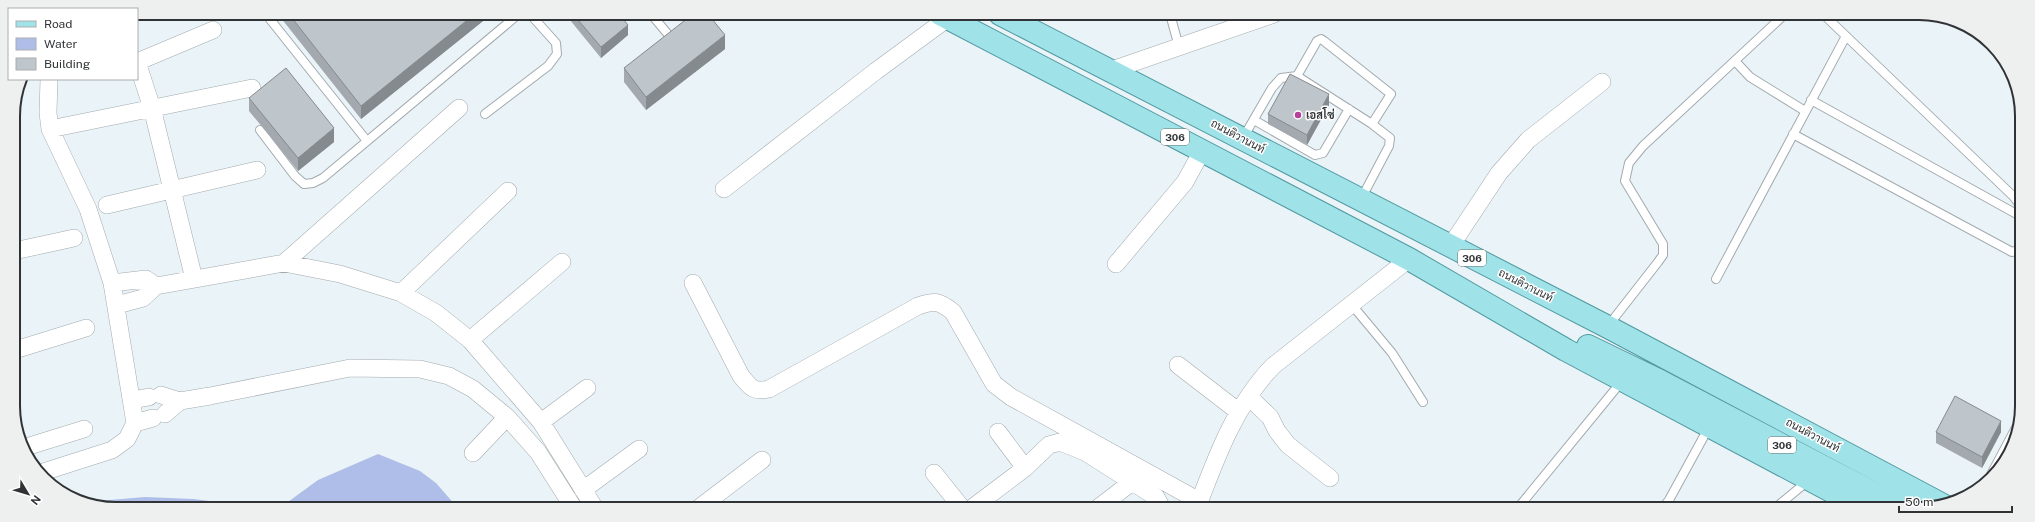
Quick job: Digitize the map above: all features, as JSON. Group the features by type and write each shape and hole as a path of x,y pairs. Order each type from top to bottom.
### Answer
{"main road":[{"name":"306","path":"952,20 1409,259 1660,381 1891,502"},
{"name":"ถนนติวานนท์","path":"1012,20 1112,70 1450,247 1608,327 1934,500"},
{"name":"306","path":"1409,259 1566,350 1810,480 1846,502"}],"street":[{"path":"724,189 939,20"},
{"path":"1112,70 1257,20"},
{"path":"138,62 213,30"},
{"path":"138,65 152,108 194,279"},
{"path":"46,471 112,450 127,439 135,422 117,305 112,283 88,209 50,129 48,113 49,80"},
{"path":"1450,247 1499,173 1528,140 1602,82"},
{"path":"50,129 252,88"},
{"path":"284,263 459,108"},
{"path":"1116,264 1185,182 1202,151"},
{"path":"107,204 257,170"},
{"path":"401,293 508,191"},
{"path":"20,249 74,238"},
{"path":"1199,502 1219,452 1239,412 1258,382 1273,366 1409,259"},
{"path":"470,340 562,262"},
{"path":"117,305 143,298 156,286 284,263 340,274 401,293 436,313 470,340 541,422 591,502"},
{"path":"112,283 146,279 156,286"},
{"path":"693,283 741,376 750,387 758,391 769,389 918,306 932,301 943,304 953,312 994,384 1011,397 1195,502"},
{"path":"20,348 86,328"},
{"path":"1178,365 1239,412"},
{"path":"132,400 155,396 180,401 350,368 420,369 449,376 473,390 507,417 538,452 571,502"},
{"path":"541,422 587,388"},
{"path":"1248,397 1270,417 1277,431 1288,444 1330,478"},
{"path":"135,422 159,416 180,401"},
{"path":"473,453 507,417"},
{"path":"29,446 84,429"},
{"path":"998,432 1024,468"},
{"path":"980,502 1024,468 1049,445 1060,442 1085,452 1156,497 1159,502"},
{"path":"584,490 639,449"},
{"path":"707,502 762,460"},
{"path":"934,473 957,502"},
{"path":"1106,502 1132,482"}],"lane":[{"path":"271,20 367,141"},
{"path":"260,130 295,176 304,184 312,183 323,178 513,20"},
{"path":"485,114 548,66 557,54 556,43 535,20"},
{"path":"656,20 672,39"},
{"path":"1172,20 1179,47"},
{"path":"1608,327 1658,262 1664,249 1663,244 1625,181 1629,163 1643,146 1779,20"},
{"path":"1829,20 2015,199"},
{"path":"1716,279 1846,36"},
{"path":"1298,76 1317,41 1321,39 1391,94 1372,124"},
{"path":"1735,61 1750,77 1805,111"},
{"path":"1243,139 1272,88 1281,78 1298,76 1387,134 1391,142 1360,200"},
{"path":"1812,100 2015,213"},
{"path":"1254,120 1315,155 1320,155 1323,153 1349,109"},
{"path":"1793,134 2012,252 2015,251"},
{"path":"1352,305 1392,353 1422,402"},
{"path":"1523,502 1622,381"},
{"path":"1667,502 1709,427"},
{"path":"1783,502 1810,480"}],"water":[{"path":"378,454 420,471 436,483 453,502 288,502 318,480"},
{"path":"145,497 194,499 217,502 110,502 102,501"}],"building":[{"path":"293,20 467,20 361,106"},
{"path":"578,20 624,20 628,25 601,47"},
{"path":"685,20 713,20 725,35 646,97 624,68"},
{"path":"286,68 334,128 298,158 249,98"},
{"name":"เอสโซ่","path":"1290,74 1329,94 1307,135 1268,114"},
{"path":"1955,396 2001,421 1982,457 1936,432"}],"place":[{"name":"เอสโซ่","path":"1298,115"}]}
